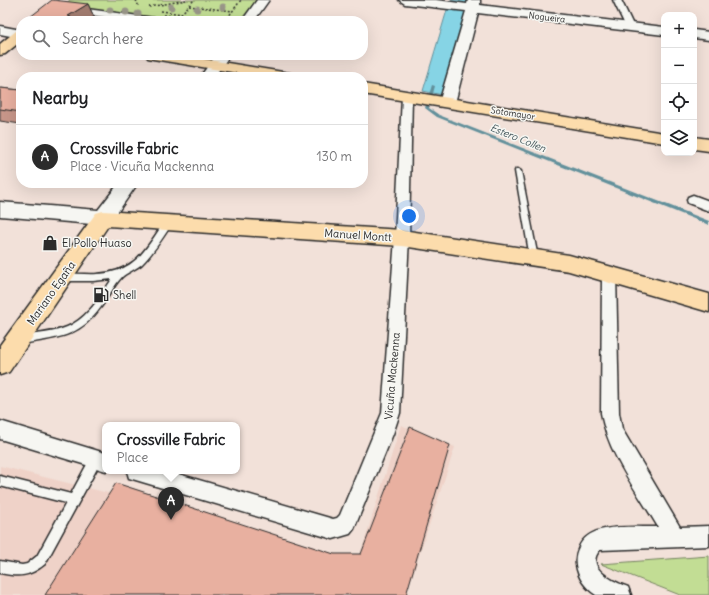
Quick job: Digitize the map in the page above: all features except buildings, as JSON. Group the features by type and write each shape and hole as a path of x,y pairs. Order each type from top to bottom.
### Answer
{"main road":[{"path":"0,51 16,38"},
{"path":"219,60 268,72"},
{"name":"Sotomayor","path":"368,90 661,138"},
{"path":"697,143 709,145"},
{"name":"Manuel Montt","path":"103,218 402,238 569,263 709,303"},
{"name":"Mariano Egaña","path":"0,364 103,218"}],"street":[{"path":"252,16 263,0"},
{"name":"Nogueira","path":"405,0 448,5 471,5 661,31"},
{"path":"617,0 630,27"},
{"path":"443,102 471,5"},
{"path":"61,9 115,16"},
{"path":"0,30 16,33"},
{"path":"697,34 709,36"},
{"path":"211,72 219,60"},
{"name":"Vicuña Mackenna","path":"146,474 333,529 343,527 384,434 391,413 402,238 414,97"},
{"name":"Mariano Egaña","path":"103,218 124,188"},
{"path":"692,200 709,206"},
{"name":"Manuel Montt","path":"0,209 103,218"},
{"path":"608,274 610,413 613,430 620,445 675,537"},
{"path":"0,430 101,461"},
{"path":"620,595 601,586 589,571 586,558 589,546 599,539 709,536"}],"lane":[{"path":"518,171 534,258"},
{"path":"16,341 62,332 78,326 90,314 119,275 139,262 169,222"},
{"path":"62,278 110,277 119,275"},
{"path":"0,567 20,571 32,569 41,560 74,500 101,461"},
{"path":"0,481 74,500"}],"path":[{"path":"148,7 186,0"},
{"path":"180,16 194,0"},
{"path":"229,16 242,0"},
{"path":"189,6 233,11"},
{"path":"132,16 140,9"}],"shaded area":[{"path":"401,425 455,447 406,595 0,595 0,466 112,494 132,488 336,554 360,555"}],"green space":[{"path":"70,0 256,0 244,16 141,16 69,6 66,3"},
{"path":"709,556 709,595 680,595 601,564"}],"water":[{"path":"450,0 469,0 443,95 423,91"}],"waterway":[{"name":"Estero Collen","path":"433,86 427,108 438,116 709,223"}],"place":[{"name":"El Pollo Huaso","path":"50,243"},
{"name":"Shell","path":"101,295"},
{"name":"Crossville Fabric","path":"171,520"}]}
